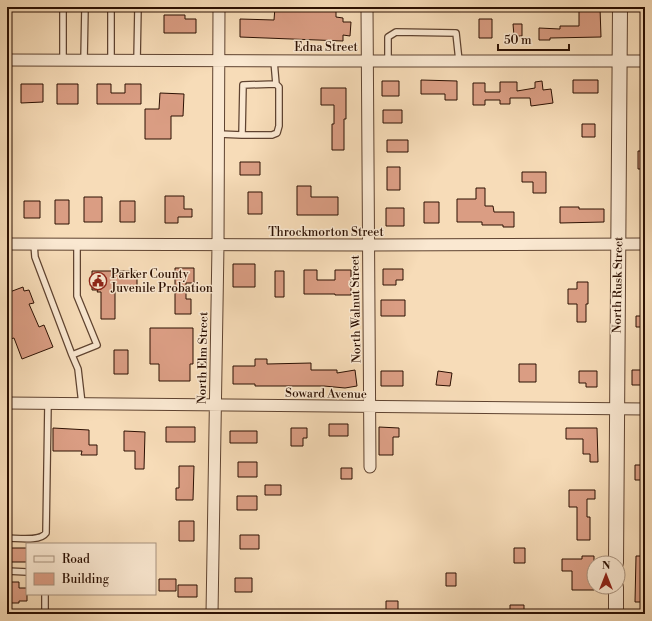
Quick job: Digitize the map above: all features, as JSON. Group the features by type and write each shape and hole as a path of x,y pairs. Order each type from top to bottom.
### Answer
{"street":[{"name":"North Elm Street","path":"212,614 218,245 219,7"},
{"name":"North Walnut Street","path":"367,7 370,467"},
{"name":"North Rusk Street","path":"616,555 620,7"},
{"name":"Edna Street","path":"7,60 645,61"},
{"name":"Throckmorton Street","path":"7,244 645,244"},
{"name":"Soward Avenue","path":"7,403 645,409"},
{"path":"616,595 616,614"}],"lane":[{"path":"63,7 63,60"},
{"path":"84,60 85,7"},
{"path":"110,60 111,7"},
{"path":"137,61 138,7"},
{"path":"388,61 388,37 396,32 456,33 459,61"},
{"path":"218,134 272,135 277,133 278,87 276,84 274,61"},
{"path":"242,135 243,84 276,84"},
{"path":"34,244 35,257 78,369 82,404"},
{"path":"72,355 97,345 77,296 77,244"},
{"path":"7,538 39,538 45,536 46,534 48,404"},
{"path":"7,571 26,572"},
{"path":"45,595 45,614"}],"building":[{"path":"275,7 336,7 336,17 343,18 343,22 351,22 350,36 343,35 343,41 240,37 240,19 274,20"},
{"path":"579,8 600,8 601,37 550,38 550,40 539,40 539,28 560,29 560,26 579,26"},
{"path":"164,15 185,15 185,19 196,19 196,33 164,33"},
{"path":"479,19 492,19 492,38 479,38"},
{"path":"513,24 522,24 522,36 514,36"},
{"path":"421,80 457,81 457,100 445,100 445,94 421,94"},
{"path":"573,80 598,80 598,93 573,93"},
{"path":"382,81 399,81 399,96 382,96"},
{"path":"542,81 543,90 551,89 553,103 531,106 530,98 510,98 510,104 500,104 500,100 485,100 485,105 473,105 473,83 485,83 485,92 500,92 500,82 517,82 517,91 535,88 535,82"},
{"path":"21,84 43,84 43,102 21,103"},
{"path":"57,84 78,84 78,104 57,104"},
{"path":"97,84 111,84 111,93 125,93 125,84 141,84 141,104 97,104"},
{"path":"321,88 346,88 344,150 332,150 334,105 321,105"},
{"path":"160,93 184,94 183,116 171,116 171,139 145,139 145,109 159,109"},
{"path":"383,110 402,110 402,123 383,123"},
{"path":"582,124 595,124 595,137 582,137"},
{"path":"387,140 408,140 408,152 387,152"},
{"path":"638,151 645,151 645,169 638,169"},
{"path":"240,162 260,162 260,175 240,175"},
{"path":"387,167 400,167 400,190 387,190"},
{"path":"522,172 546,172 546,193 533,193 533,182 522,182"},
{"path":"297,186 311,186 311,197 338,197 338,215 297,215"},
{"path":"476,188 485,188 485,206 493,206 494,212 514,212 514,227 503,227 503,225 482,225 482,222 457,222 457,199 476,199"},
{"path":"248,192 262,192 262,214 248,214"},
{"path":"165,196 184,196 184,209 192,209 192,217 178,217 178,223 165,223"},
{"path":"84,197 102,197 102,222 84,222"},
{"path":"55,200 69,200 69,224 55,224"},
{"path":"24,201 40,201 40,218 24,218"},
{"path":"120,201 135,201 135,222 120,222"},
{"path":"424,202 439,202 439,223 424,223"},
{"path":"560,207 604,209 604,222 560,223"},
{"path":"386,208 404,208 404,226 386,226"},
{"path":"233,264 255,264 255,287 233,287"},
{"path":"175,268 194,268 194,283 186,283 186,299 191,299 191,314 175,314"},
{"path":"383,269 403,269 403,280 396,280 396,285 383,285"},
{"path":"304,270 317,270 317,280 335,280 335,270 351,270 351,295 304,294"},
{"path":"92,271 137,271 137,286 115,286 115,319 101,319 101,292 97,292 98,290 92,290"},
{"path":"275,271 284,271 284,297 275,297"},
{"path":"577,282 588,282 586,322 577,322 577,304 568,304 568,289 577,289"},
{"path":"23,287 24,291 29,290 34,303 29,304 39,327 44,325 53,347 22,359 14,338 7,340 7,293"},
{"path":"381,300 405,300 405,316 381,316"},
{"path":"636,316 645,316 645,327 636,327"},
{"path":"150,328 193,328 193,364 190,364 190,381 159,381 159,364 150,364"},
{"path":"114,350 128,350 128,374 114,374"},
{"path":"255,359 267,359 267,364 311,363 311,370 337,370 337,373 355,370 357,386 345,388 324,386 255,386 255,384 233,384 233,366 255,366"},
{"path":"519,364 536,364 536,382 519,382"},
{"path":"632,370 645,370 645,385 632,385"},
{"path":"381,371 403,371 403,386 381,386"},
{"path":"438,371 452,373 450,386 436,385"},
{"path":"579,371 597,371 597,387 586,387 586,383 579,383"},
{"path":"329,424 348,424 348,436 329,436"},
{"path":"166,427 195,427 195,442 166,442"},
{"path":"379,427 399,428 399,437 393,437 393,455 379,455"},
{"path":"53,428 89,430 89,445 97,445 97,455 81,455 82,451 53,451"},
{"path":"291,428 307,428 307,438 303,438 303,446 291,446"},
{"path":"566,428 597,428 598,462 590,462 590,454 583,454 583,439 566,439"},
{"path":"124,431 145,432 144,469 135,469 135,451 124,451"},
{"path":"230,431 257,431 257,443 230,443"},
{"path":"238,462 257,462 257,477 238,477"},
{"path":"635,465 645,465 645,480 635,480"},
{"path":"179,466 194,466 193,500 176,500 176,488 179,488"},
{"path":"341,468 352,468 352,479 341,479"},
{"path":"265,485 281,485 281,495 265,495"},
{"path":"569,490 595,490 595,499 587,499 587,517 590,517 590,540 577,540 577,507 569,507"},
{"path":"237,496 257,496 257,510 237,510"},
{"path":"179,521 194,521 194,541 179,541"},
{"path":"240,535 259,535 259,549 240,549"},
{"path":"7,548 26,548 26,562 7,562"},
{"path":"514,548 525,548 525,563 514,563"},
{"path":"582,556 586,556 586,590 572,590 572,571 562,571 562,559 582,559"},
{"path":"636,556 645,556 645,602 635,602"},
{"path":"446,573 456,573 456,586 446,586"},
{"path":"235,578 252,578 252,592 235,592"},
{"path":"159,579 176,579 176,591 159,591"},
{"path":"7,582 19,582 19,588 26,588 27,601 7,603"},
{"path":"178,585 197,585 197,597 178,597"},
{"path":"386,601 398,601 398,614 386,614"},
{"path":"510,605 524,605 524,614 510,614"}],"place":[{"name":"Parker County Juvenile Probation","path":"98,281"}]}
